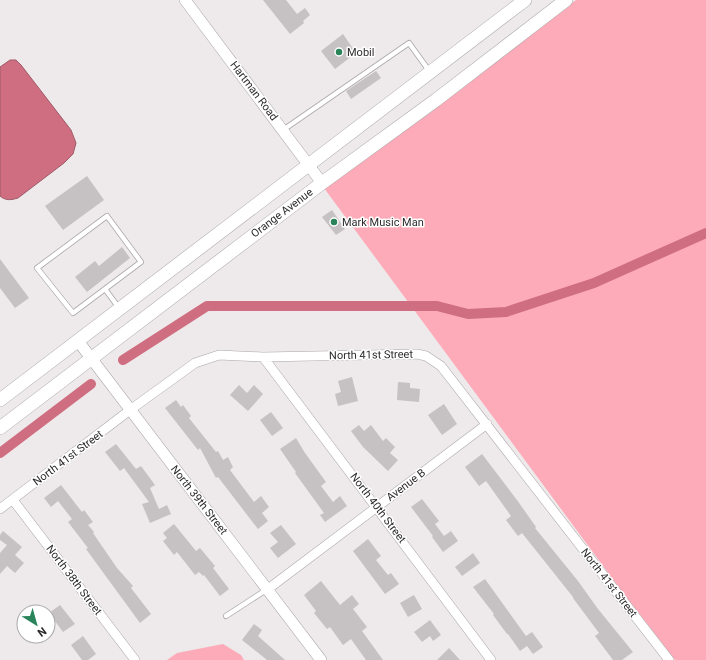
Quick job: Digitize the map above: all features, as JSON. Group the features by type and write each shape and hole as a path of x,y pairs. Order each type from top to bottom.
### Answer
{"main road":[{"name":"Orange Avenue","path":"0,400 526,0"},
{"name":"Orange Avenue","path":"0,428 322,182 436,100 566,0"}],"street":[{"name":"Hartman Road","path":"185,0 322,182"},
{"name":"North 39th Street","path":"78,341 321,660"},
{"name":"North 41st Street","path":"0,510 130,410 195,363 220,355 263,357 417,354 426,356 441,366 487,424 666,659"},
{"name":"North 40th Street","path":"263,357 492,660"},
{"name":"Avenue B","path":"268,589 487,424"},
{"name":"North 38th Street","path":"13,500 135,660"}],"lane":[{"path":"283,130 409,43 430,72"},
{"path":"107,216 141,262 105,290 73,313 37,268 107,216"},
{"path":"105,290 120,309"},
{"path":"226,616 268,589"}],"shaded area":[{"path":"576,0 706,0 706,660 675,660 626,597 324,188"},
{"path":"10,60 16,60 21,65 71,130 76,143 73,154 64,163 18,198 9,200 0,196 0,67"},
{"path":"223,644 241,655 244,660 167,660 177,653"}],"building":[{"path":"263,0 286,0 297,14 305,8 310,15 303,21 304,23 290,34"},
{"name":"Mobil","path":"343,34 356,53 335,69 321,51"},
{"path":"376,71 381,78 351,99 346,91"},
{"path":"87,176 104,200 63,230 45,206"},
{"path":"332,210 345,229 336,235 322,217"},
{"path":"122,247 130,258 87,292 75,277 95,261 99,266"},
{"path":"0,259 29,298 15,308 0,288"},
{"path":"352,377 358,401 338,406 335,394 341,392 338,381"},
{"path":"398,382 410,383 410,388 420,389 419,402 397,400"},
{"path":"239,385 247,393 254,385 263,394 248,411 230,395"},
{"path":"176,400 181,407 183,405 191,416 189,418 216,452 218,451 223,460 228,457 233,467 230,470 254,502 261,496 269,507 262,513 268,521 258,529 218,477 216,478 200,448 198,450 165,408"},
{"path":"444,404 457,424 442,435 428,415"},
{"path":"271,412 283,428 272,436 260,420"},
{"path":"359,425 364,431 371,425 383,441 386,438 395,447 390,453 398,460 388,471 363,447 351,431"},
{"path":"296,438 326,482 321,486 333,502 340,496 347,506 325,522 320,515 324,513 295,473 296,472 280,449"},
{"path":"116,444 136,469 141,466 155,485 150,488 159,509 167,505 171,514 150,523 142,504 149,502 124,468 120,471 105,452"},
{"path":"482,454 517,500 536,527 535,528 633,652 622,660 613,660 595,636 599,633 573,597 522,533 518,536 506,520 511,516 486,481 479,486 465,467"},
{"path":"61,485 82,512 84,510 93,522 88,525 94,532 93,533 117,568 133,586 131,588 151,614 140,623 68,522 72,519 58,501 51,507 44,498"},
{"path":"422,499 439,521 435,524 444,536 451,531 458,541 443,552 411,507"},
{"path":"174,524 196,551 200,548 215,566 213,568 229,589 220,596 204,575 203,576 199,572 195,575 177,552 174,555 163,541 167,538 163,533"},
{"path":"281,525 296,544 278,558 270,548 278,542 270,533"},
{"path":"3,531 22,547 15,555 24,563 15,573 7,566 0,574 0,553 7,545 0,540 0,535"},
{"path":"368,539 381,556 376,560 388,575 391,573 399,584 385,594 353,551"},
{"path":"473,553 480,563 462,576 455,567"},
{"path":"485,579 526,636 532,632 543,647 533,654 527,646 520,651 473,587"},
{"path":"321,581 340,605 352,595 359,604 353,609 367,627 362,631 383,660 366,660 351,639 343,645 330,627 327,629 314,613 316,611 304,595"},
{"path":"414,595 422,609 408,617 400,603"},
{"path":"60,605 75,624 63,632 56,622 56,608"},
{"path":"430,620 441,635 433,641 430,636 422,642 414,632"},
{"path":"254,624 262,630 258,636 285,660 267,660 242,640"},
{"path":"83,636 96,654 88,660 82,660 71,645"},
{"path":"449,648 460,660 437,660"}],"waterway":[{"path":"123,360 207,306 437,306 468,314 506,312 594,283 706,233"},
{"path":"0,453 91,384"}],"place":[{"name":"Mobil","path":"339,52"},
{"name":"Mark Music Man","path":"334,222"}]}
